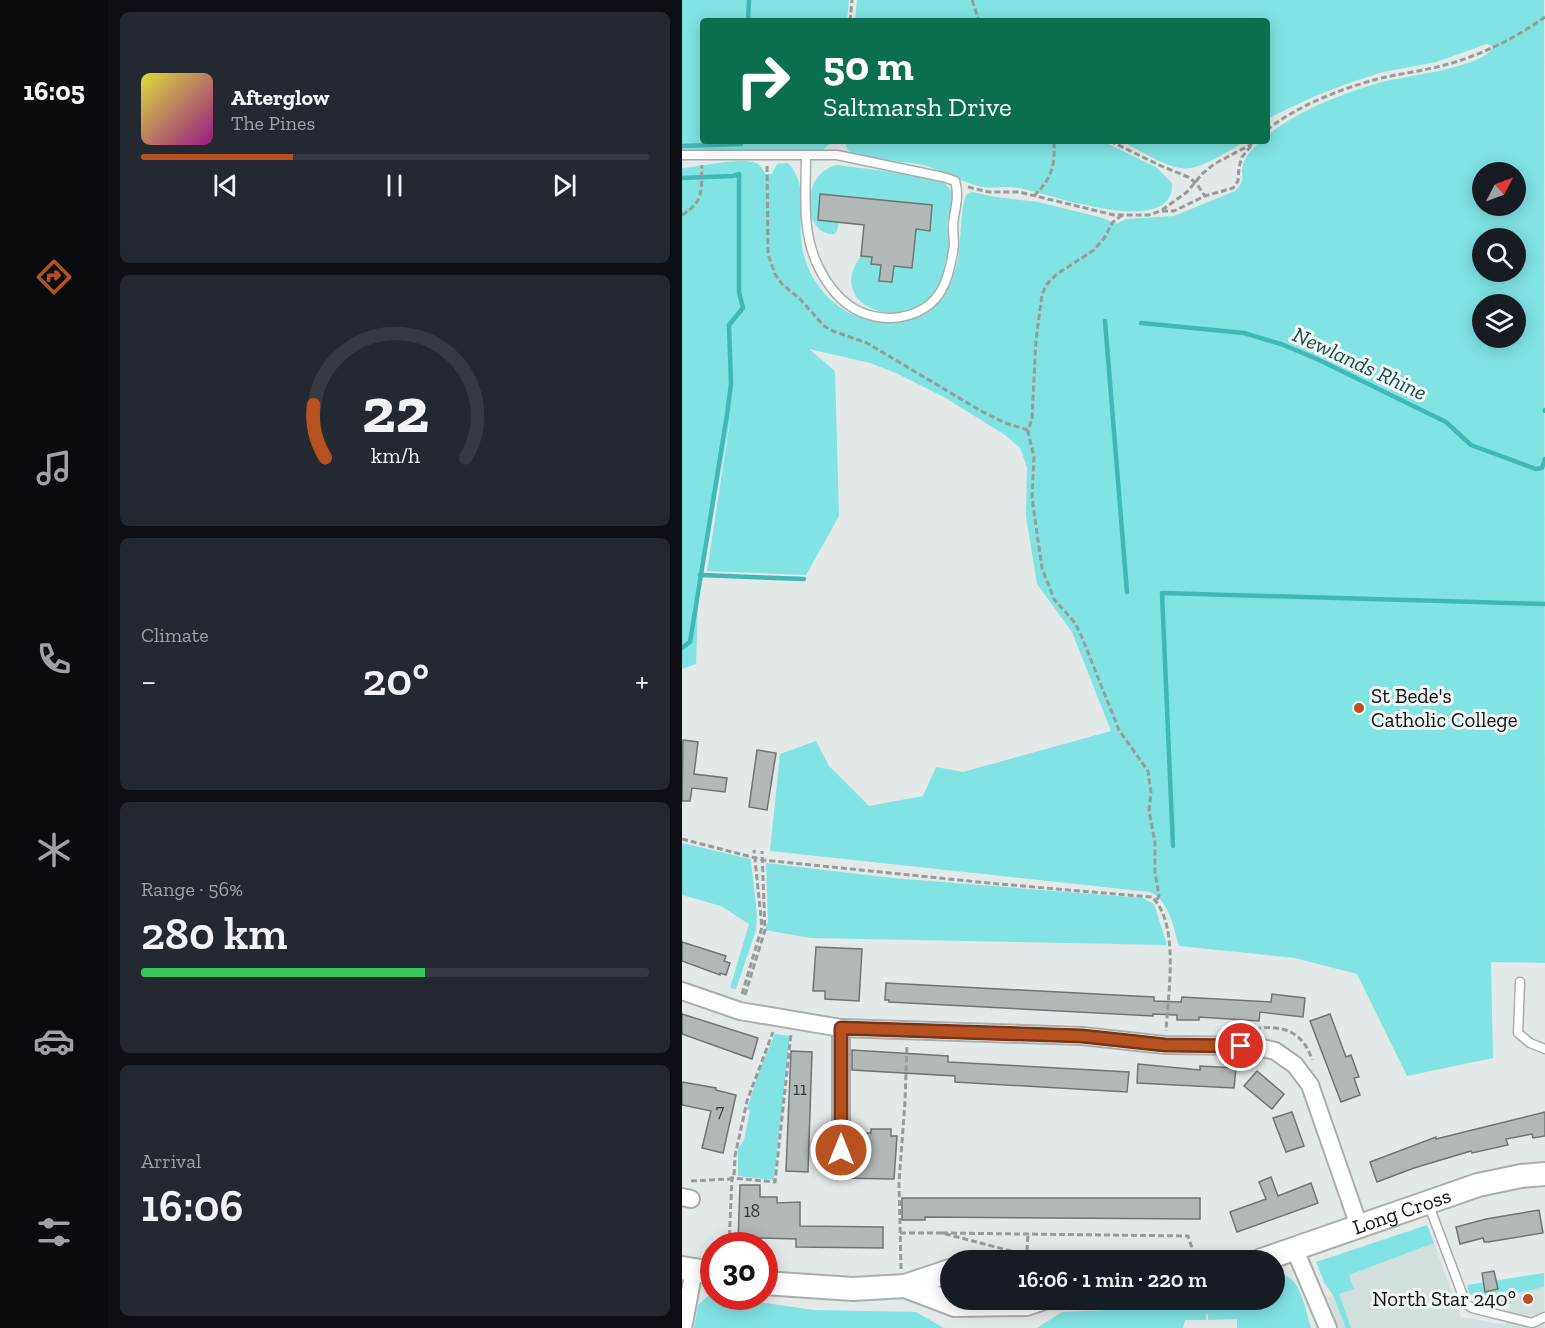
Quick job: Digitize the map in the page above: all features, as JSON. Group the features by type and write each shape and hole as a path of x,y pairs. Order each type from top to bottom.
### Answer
{"street":[{"path":"682,991 739,1011 841,1028 1082,1036 1165,1045 1254,1046 1275,1051 1295,1065 1310,1085 1359,1226"},
{"path":"841,1028 841,1150"},
{"name":"Long Cross","path":"1285,1253 1478,1185 1544,1173"},
{"path":"1295,1250 1328,1328"},
{"path":"683,1328 696,1270"},
{"path":"778,1284 853,1289 903,1286 940,1274"},
{"path":"903,1286 940,1300"}],"lane":[{"path":"682,155 806,155 850,157 943,177 955,182 958,191 953,228 954,244 943,288 931,304 917,314 885,318 873,316 849,306 835,291 819,267 808,235 806,155"},
{"path":"1519,982 1518,1033 1530,1043 1544,1049"},
{"path":"1428,1203 1466,1304 1478,1310 1534,1325 1544,1317"}],"path":[{"path":"850,18 852,0"},
{"path":"972,0 978,18"},
{"path":"1270,128 1306,107 1346,89 1375,79 1437,68 1478,54 1507,40 1544,17"},
{"path":"1034,196 1053,171 1054,144"},
{"path":"1116,144 1188,177 1196,183 1205,196"},
{"path":"1160,212 1180,198 1214,164 1250,144"},
{"path":"955,182 989,192 1019,192 1093,211 1122,215 1149,215 1174,211 1205,196 1225,192 1237,184 1238,167 1242,157 1252,144"},
{"path":"682,215 697,205 700,200 702,155"},
{"path":"1122,215 1112,224 1094,250 1053,277 1044,289 1036,340 1032,418 1028,432 1034,458 1033,498 1037,533 1042,568 1048,585 1054,599 1075,623 1081,635 1119,730 1148,771 1151,793 1149,811 1159,896 1156,901"},
{"path":"682,839 763,860 1152,897 1159,904 1171,943 1165,1045"},
{"path":"739,1011 762,927 754,850"},
{"path":"739,1011 765,930 762,851"},
{"path":"687,1192 732,1178 775,1182 791,1033 773,1030 747,1101 732,1178 730,1232"},
{"path":"903,1286 899,1183 907,1031"},
{"path":"900,1233 1188,1236 1193,1250"},
{"path":"942,1233 1007,1250"},
{"path":"1027,1250 1028,1234"}],"shaded area":[{"path":"682,0 849,0 847,18 700,18 700,144 830,144 819,153 682,152"},
{"path":"857,0 1544,0 1545,963 1491,962 1493,1058 1407,1076 1357,974 1295,958 1179,946 1166,908 1157,896 1150,892 770,851 780,754 816,741 829,766 869,806 923,796 936,767 963,772 1111,731 1072,632 1037,584 1026,516 1027,467 1020,448 1005,435 944,397 870,363 809,349 835,371 839,516 806,575 707,571 732,408 698,601 696,664 682,669 682,168 749,161 759,165 765,174 772,174 777,164 788,163 798,180 804,255 817,285 840,307 855,315 870,321 900,322 923,314 941,298 948,287 957,263 966,195 972,192 1038,202 1103,218 1116,224 1126,219 1174,216 1235,191 1242,181 1243,164 1250,151 1258,144 1270,144 1270,134 1292,118 1334,98 1378,83 1472,62 1492,49 1491,45 1487,44 1436,62 1383,72 1315,96 1270,118 1270,18 855,18"},
{"path":"846,144 1108,144 1156,167 1172,183 1167,200 1153,209 1132,211 1107,209 1019,188 978,186 923,165 857,156 851,153"},
{"path":"1128,144 1240,144 1204,164 1191,168 1175,167"},
{"path":"838,165 919,176 942,182 950,189 954,199 947,227 950,246 939,286 928,303 913,310 897,313 881,312 857,298 852,286 853,272 861,256 872,257 871,264 881,265 879,281 892,282 894,266 912,268 916,229 930,230 932,205 820,194 818,220 839,222 834,234 823,232 815,224 811,214 809,202 811,190 817,178 826,170"},
{"path":"682,843 751,861 757,915 756,930 736,989 730,988 749,924 721,906 682,895"},
{"path":"766,863 892,878 1143,898 1154,904 1167,945 810,938 765,930 768,922"},
{"path":"775,1034 789,1036 789,1044 774,1180 738,1176 738,1149 744,1140 750,1111 747,1109 760,1069"},
{"path":"1427,1225 1434,1243 1349,1275 1354,1289 1339,1294 1351,1328 1346,1328 1333,1295 1325,1284 1316,1262"},
{"path":"1434,1243 1461,1317 1506,1325 1513,1294 1544,1273 1544,1328 1338,1328 1327,1297 1339,1294 1349,1275"},
{"path":"1544,1273 1544,1287 1513,1294 1511,1304 1472,1295 1467,1285"},
{"path":"1285,1276 1294,1282 1298,1289 1311,1328 1237,1328 1237,1319 1208,1320 1208,1314 1206,1320 1185,1320 1183,1328 1037,1328 1062,1312 1285,1310"},
{"path":"700,1303 700,1310 778,1310 778,1305 814,1310 916,1312 944,1328 694,1328"}],"building":[{"path":"820,194 932,205 930,231 916,229 912,268 894,266 892,282 879,281 881,265 871,264 872,257 861,256 864,225 818,220"},
{"path":"683,740 698,742 694,774 727,778 725,792 692,788 690,801 682,801"},
{"path":"757,750 776,753 767,810 749,807"},
{"path":"682,942 726,956 724,961 730,963 726,975 720,973 720,975 682,961"},
{"path":"816,947 862,949 859,1001 825,999 825,991 813,991"},
{"path":"886,983 1154,997 1154,1001 1181,1002 1182,997 1271,1002 1272,994 1305,998 1303,1017 1260,1012 1259,1021 1199,1017 1199,1020 1177,1020 1177,1015 1153,1014 1153,1016 889,1002 885,1000"},
{"path":"682,1014 758,1038 752,1059 682,1034"},
{"path":"1330,1014 1346,1057 1351,1055 1359,1077 1354,1078 1360,1095 1341,1102 1310,1021"},
{"path":"852,1050 948,1056 948,1062 1129,1072 1127,1092 955,1082 955,1076 852,1070"},
{"path":"791,1051 812,1052 808,1172 786,1171"},
{"path":"1138,1064 1200,1070 1200,1066 1236,1068 1234,1088 1137,1083"},
{"path":"1257,1071 1284,1094 1272,1109 1244,1086"},
{"path":"682,1082 716,1088 716,1090 736,1095 723,1153 702,1148 711,1111 682,1105"},
{"path":"1292,1112 1304,1146 1286,1152 1273,1118"},
{"path":"1545,1112 1545,1136 1533,1138 1532,1134 1506,1139 1508,1145 1472,1153 1471,1151 1377,1182 1370,1162 1436,1137 1436,1139"},
{"path":"871,1129 891,1129 891,1136 897,1136 894,1179 836,1178 836,1159 866,1159 866,1133 871,1133"},
{"path":"1271,1177 1278,1196 1311,1183 1318,1203 1237,1232 1230,1212 1266,1199 1259,1182"},
{"path":"740,1185 760,1185 760,1197 777,1197 777,1203 800,1202 800,1226 883,1227 883,1248 796,1247 796,1239 778,1239 778,1232 738,1232"},
{"path":"902,1198 1200,1198 1200,1219 925,1217 925,1220 902,1220"},
{"path":"1539,1210 1543,1233 1488,1242 1484,1242 1483,1238 1460,1244 1456,1227 1486,1219"},
{"path":"1494,1271 1498,1289 1485,1292 1482,1273"}],"waterway":[{"path":"748,18 749,0"},
{"path":"682,146 741,144"},
{"path":"682,178 739,174 739,292 743,308 729,325 731,384 727,415 690,642 682,648"},
{"path":"1105,321 1127,592"},
{"name":"Newlands Rhine","path":"1141,323 1244,333 1281,344 1317,359 1446,422 1471,445 1536,469 1542,468 1545,459"},
{"path":"700,575 804,579"},
{"path":"1173,846 1162,593 1545,604"}],"place":[{"name":"St Bede's Catholic College","path":"1359,708"},
{"name":"North Star 240°","path":"1528,1299"}],"route":[{"path":"841,1150 841,1028 1082,1036 1165,1045 1241,1046"}]}
